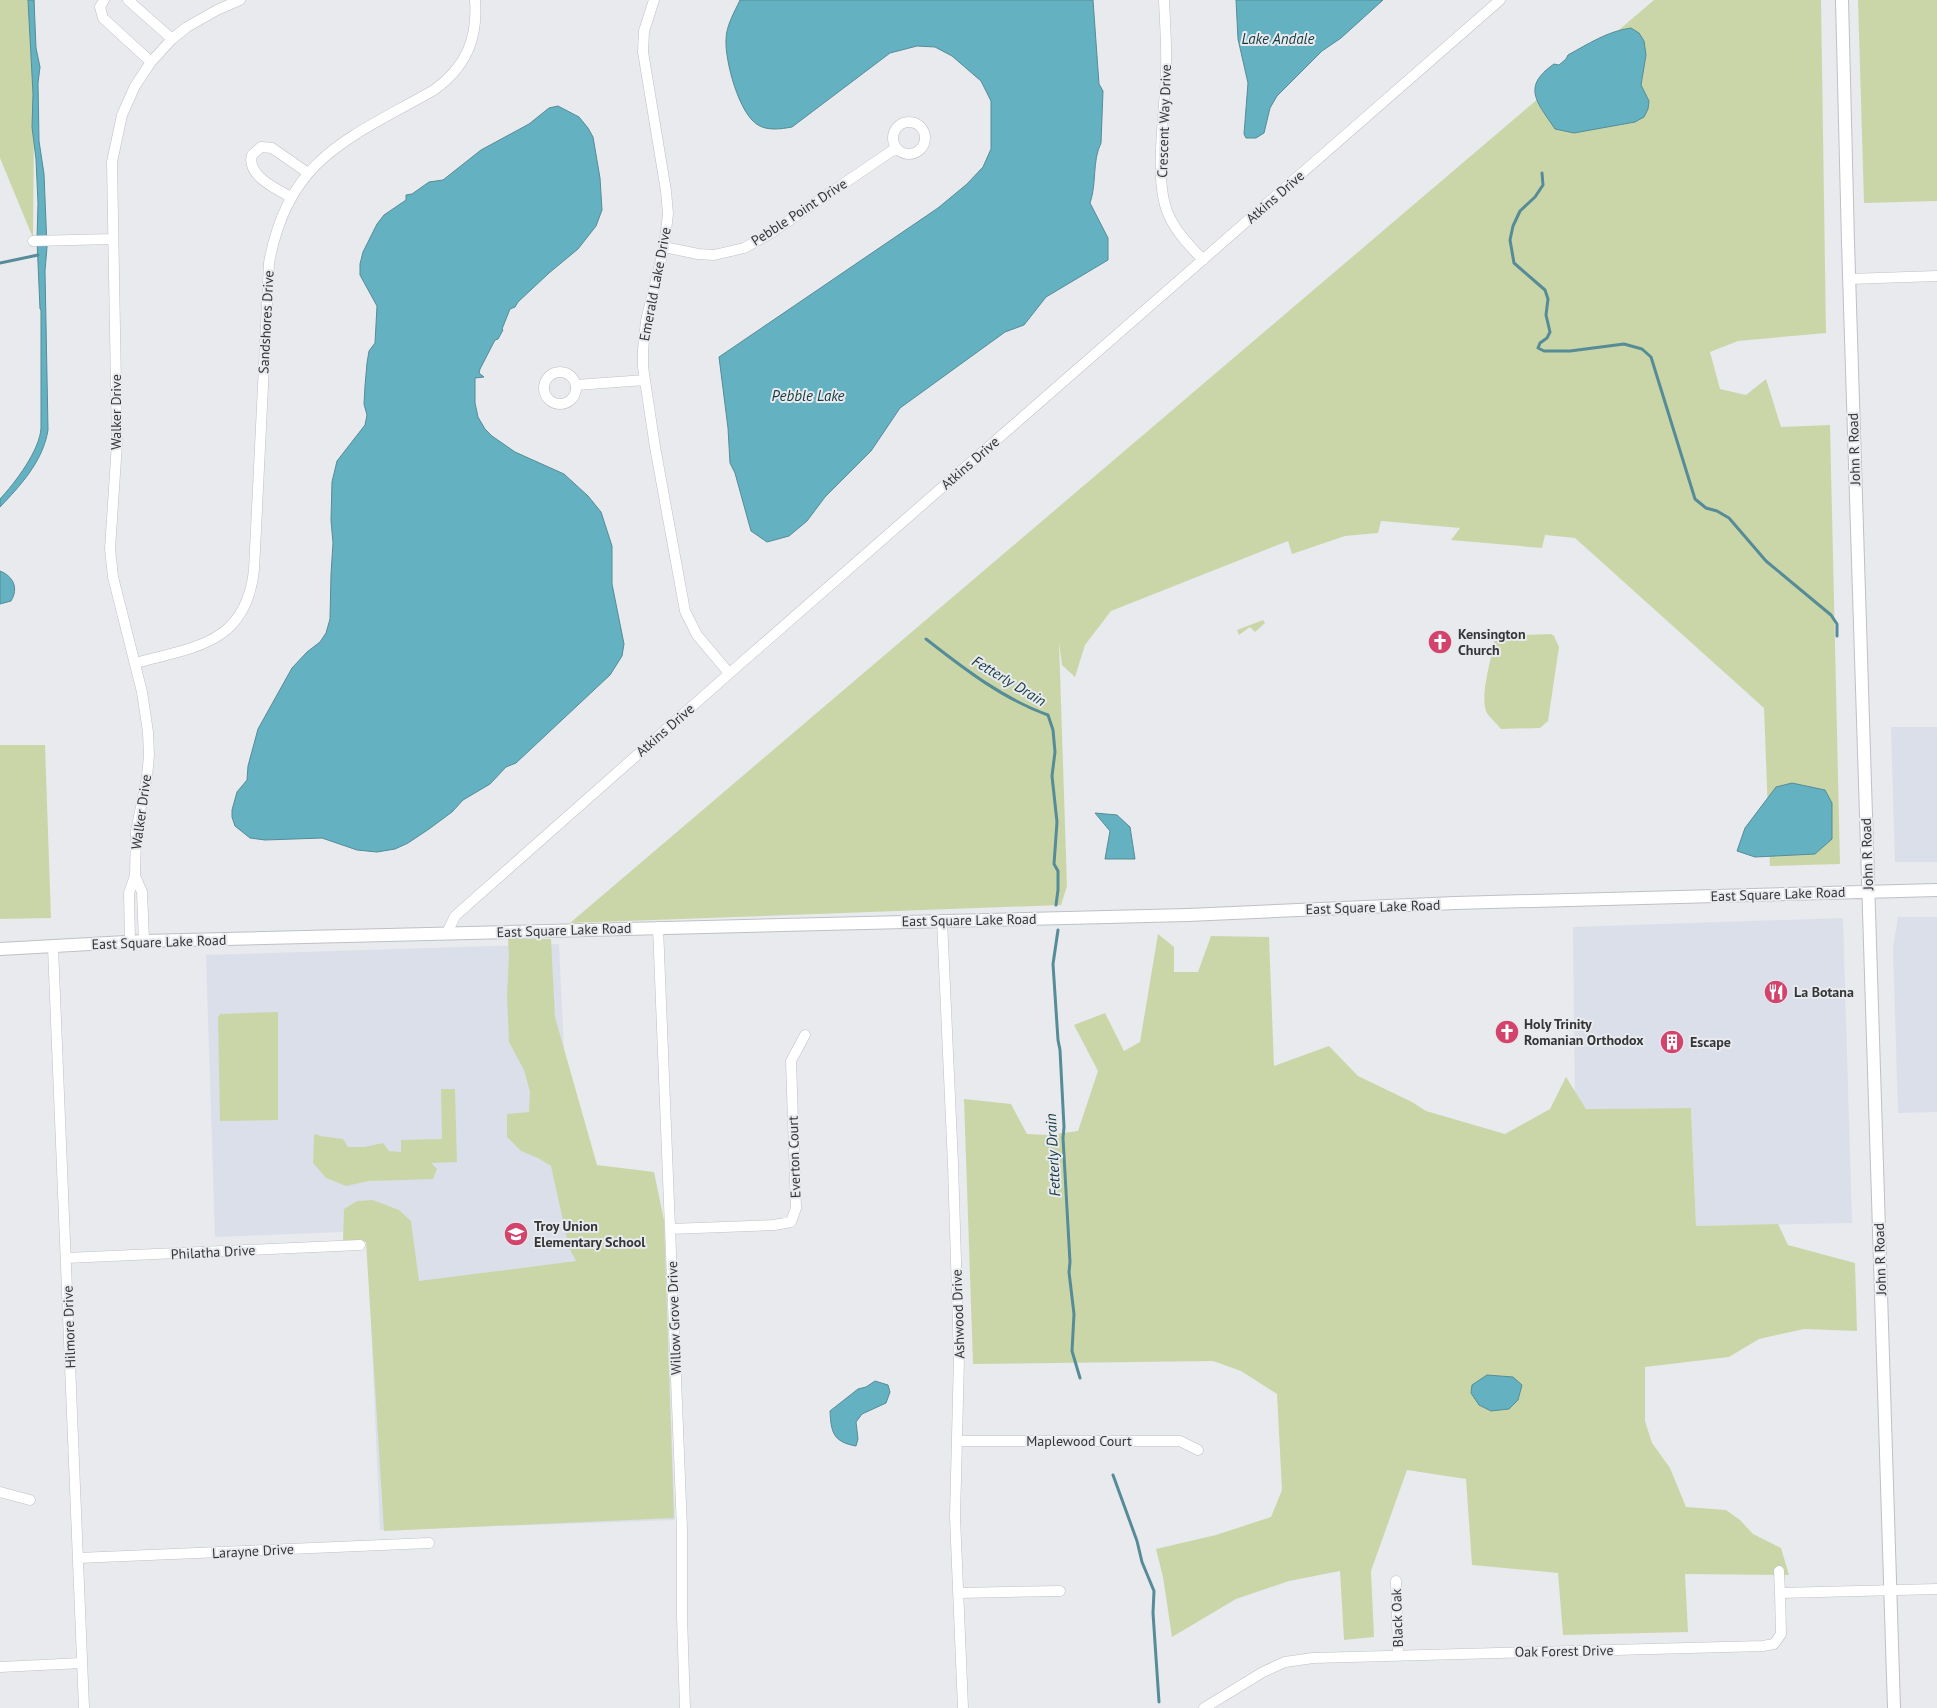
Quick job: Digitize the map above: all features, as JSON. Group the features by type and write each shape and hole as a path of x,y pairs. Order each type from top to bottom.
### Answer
{"main road":[{"name":"John R Road","path":"1842,0 1894,1708"},
{"name":"East Square Lake Road","path":"0,949 144,941 1188,915 1465,903 1937,890"}],"street":[{"path":"104,0 100,7 103,18 151,62"},
{"path":"128,0 172,39"},
{"name":"Walker Drive","path":"130,942 129,893 135,876 136,831 149,755 146,713 113,577 110,549 117,443 112,172 118,128 130,95 151,62 172,39 199,20 240,0"},
{"name":"Sandshores Drive","path":"135,663 211,641 235,622 248,601 254,570 269,263 278,222 291,197 308,173 338,146 434,90 447,80 462,62 472,40 476,25 475,0"},
{"name":"Emerald Lake Drive","path":"654,0 646,22 643,47 666,191 668,227 646,321 643,350 645,380 685,611 697,635 730,673"},
{"name":"Crescent Way Drive","path":"1164,0 1166,72 1161,166 1163,197 1166,210 1178,232 1203,260"},
{"name":"Atkins Drive","path":"447,933 455,916 1500,0"},
{"path":"291,197 257,175 251,164 252,155 261,147 272,148 308,173"},
{"name":"Pebble Point Drive","path":"664,247 698,254 714,255 744,248 768,235 896,148"},
{"path":"33,241 113,239"},
{"path":"1849,279 1937,276"},
{"path":"576,386 645,380"},
{"name":"Walker Drive","path":"135,876 142,892 144,941"},
{"name":"Ashwood Drive","path":"942,920 953,1154 959,1339 955,1517 963,1708"},
{"name":"Willow Grove Drive","path":"658,928 682,1529 682,1611 686,1708"},
{"name":"Hilmore Drive","path":"53,947 84,1708"},
{"name":"Everton Court","path":"670,1228 774,1225 791,1222 796,1208 790,1061 805,1035"},
{"name":"Philatha Drive","path":"66,1258 360,1245"},
{"name":"Maplewood Court","path":"958,1441 1180,1441 1198,1450"},
{"path":"0,1492 30,1500"},
{"name":"Larayne Drive","path":"78,1558 429,1543"},
{"name":"Oak Forest Drive","path":"1204,1708 1263,1672 1285,1662 1313,1658 1769,1646 1777,1641 1780,1634 1779,1571"},
{"name":"Black Oak","path":"1396,1581 1398,1655"},
{"path":"1780,1593 1937,1589"},
{"path":"958,1593 1060,1591"},
{"path":"0,1667 82,1663"}],"shaded area":[{"path":"1891,727 1937,727 1937,862 1895,862"},
{"path":"1898,917 1937,917 1937,1112 1898,1113 1893,948"},
{"path":"1843,918 1852,1223 1696,1226 1691,1108 1575,1109 1573,927"},
{"name":"Troy Union Elementary School","path":"559,944 572,1224 664,1220 675,1520 380,1530 367,1231 215,1237 206,955"}],"green space":[{"path":"0,0 35,0 33,238 0,158"},
{"path":"1654,0 1821,0 1826,333 1738,341 1710,352 1720,389 1746,395 1766,379 1781,427 1830,425 1840,864 1770,866 1764,708 1575,538 1545,535 1542,548 1451,540 1460,528 1381,521 1378,533 1345,536 1292,554 1288,541 1111,611 1085,645 1075,677 1062,665 1059,642 1067,886 1061,905 570,923"},
{"path":"1858,0 1937,0 1937,201 1864,203"},
{"path":"1263,620 1265,623 1255,632 1250,627 1239,635 1237,630"},
{"path":"1551,634 1554,636 1559,647 1548,721 1540,728 1501,729 1487,713 1484,695 1495,638 1498,636"},
{"path":"0,745 45,745 51,918 0,919"},
{"path":"1158,934 1174,947 1174,972 1198,972 1211,936 1269,937 1274,1066 1329,1046 1358,1076 1412,1102 1426,1111 1505,1134 1550,1109 1566,1077 1586,1109 1691,1108 1696,1226 1778,1224 1788,1245 1855,1263 1857,1331 1804,1329 1759,1339 1729,1357 1645,1367 1645,1421 1652,1443 1670,1468 1686,1507 1726,1510 1740,1520 1753,1534 1781,1548 1789,1575 1685,1574 1688,1632 1563,1635 1558,1573 1472,1565 1466,1479 1407,1470 1371,1571 1374,1637 1344,1640 1340,1571 1289,1581 1236,1599 1172,1637 1163,1577 1156,1549 1216,1535 1271,1517 1282,1490 1277,1394 1241,1371 1213,1361 973,1364 964,1099 1011,1104 1027,1134 1049,1135 1078,1131 1098,1071 1074,1025 1105,1013 1124,1051 1140,1042"},
{"path":"508,939 551,939 555,1017 597,1165 654,1172 664,1220 674,1518 384,1531 366,1242 343,1240 344,1209 357,1201 373,1200 399,1210 411,1221 419,1281 576,1261 569,1248 551,1166 521,1151 507,1137 507,1114 529,1112 530,1092 524,1070 509,1042 507,995"},
{"path":"278,1012 278,1120 220,1121 218,1018 220,1014"},
{"path":"441,1089 455,1089 457,1162 431,1163 437,1169 433,1179 369,1181 346,1186 326,1178 313,1163 314,1135 317,1134 343,1139 348,1147 364,1147 383,1143 389,1151 401,1152 401,1140 442,1139"}],"water":[{"path":"28,0 34,0 36,48 40,67 38,83 39,141 44,174 47,247 45,271 48,430 41,452 30,472 0,507 0,499 32,456 40,437 41,428 41,310 37,240 38,203 32,127 33,94"},
{"name":"Pebble Lake","path":"740,0 1093,0 1099,84 1103,91 1101,143 1096,157 1090,203 1108,238 1108,260 1046,297 1024,325 1005,332 900,408 871,451 825,497 807,521 789,536 767,542 751,531 735,473 730,463 728,428 719,357 938,208 967,184 983,167 991,149 991,101 981,81 952,56 935,47 917,46 890,53 792,127 775,129 762,127 751,119 739,99 728,61 726,49 727,30"},
{"name":"Lake Andale","path":"1236,0 1383,0 1341,38 1322,51 1277,96 1270,108 1264,133 1256,138 1246,138 1244,134 1248,83 1238,39"},
{"path":"1631,28 1639,33 1644,41 1646,55 1641,85 1649,101 1644,117 1635,122 1574,133 1555,129 1535,95 1538,80 1544,72 1554,64 1559,65 1568,55 1606,35"},
{"path":"558,106 579,117 593,137 600,178 602,210 596,226 578,249 549,273 515,307 510,309 503,330 498,339 495,340 480,369 479,373 484,377 475,378 475,403 478,417 492,436 515,452 564,474 588,496 601,512 612,546 612,584 624,644 622,656 610,675 516,763 506,767 490,784 463,800 452,812 408,843 395,849 377,852 357,850 322,838 265,840 250,838 235,826 232,810 237,792 247,780 248,766 258,729 292,668 307,652 320,642 326,633 330,619 333,543 331,520 332,482 337,461 365,425 367,415 364,404 367,363 369,351 375,343 377,306 360,275 363,252 377,224 384,215 406,200 406,195 412,194 429,182 443,180 481,150 529,124 549,108"},
{"path":"0,571 11,579 14,592 11,601 0,604"},
{"path":"1792,783 1825,790 1832,803 1832,839 1815,854 1755,857 1737,851 1745,828 1776,787"},
{"path":"1095,813 1117,815 1130,827 1135,859 1105,859 1110,831"},
{"path":"1487,1375 1513,1377 1522,1385 1518,1400 1509,1409 1491,1411 1479,1405 1471,1393 1472,1385"},
{"path":"875,1381 888,1385 890,1392 886,1403 862,1414 856,1422 858,1439 856,1446 842,1442 835,1435 831,1425 830,1411 858,1389 866,1387"}],"waterway":[{"path":"1542,173 1543,185 1535,197 1520,211 1513,226 1510,240 1514,263 1545,290 1548,299 1546,315 1550,332 1538,348 1544,351 1570,351 1624,344 1642,349 1651,357 1695,499 1706,508 1717,511 1729,518 1766,561 1831,615 1837,624 1837,636"},
{"path":"0,263 38,255"},
{"name":"Fetterly Drain","path":"926,639 999,692 1048,715 1053,730 1055,752 1052,776 1057,822 1054,864 1058,871 1056,905"},
{"name":"Fetterly Drain","path":"1058,930 1053,964 1060,1050 1069,1272 1074,1314 1072,1351 1080,1378"},
{"name":"Fetterly Drain","path":"1113,1475 1137,1541 1142,1562 1154,1591 1153,1613 1159,1702"}],"place":[{"name":"Kensington Church","path":"1440,642"},
{"name":"La Botana","path":"1776,992"},
{"name":"Holy Trinity Romanian Orthodox","path":"1507,1032"},
{"name":"Escape","path":"1672,1042"},
{"name":"Troy Union Elementary School","path":"516,1234"}]}
